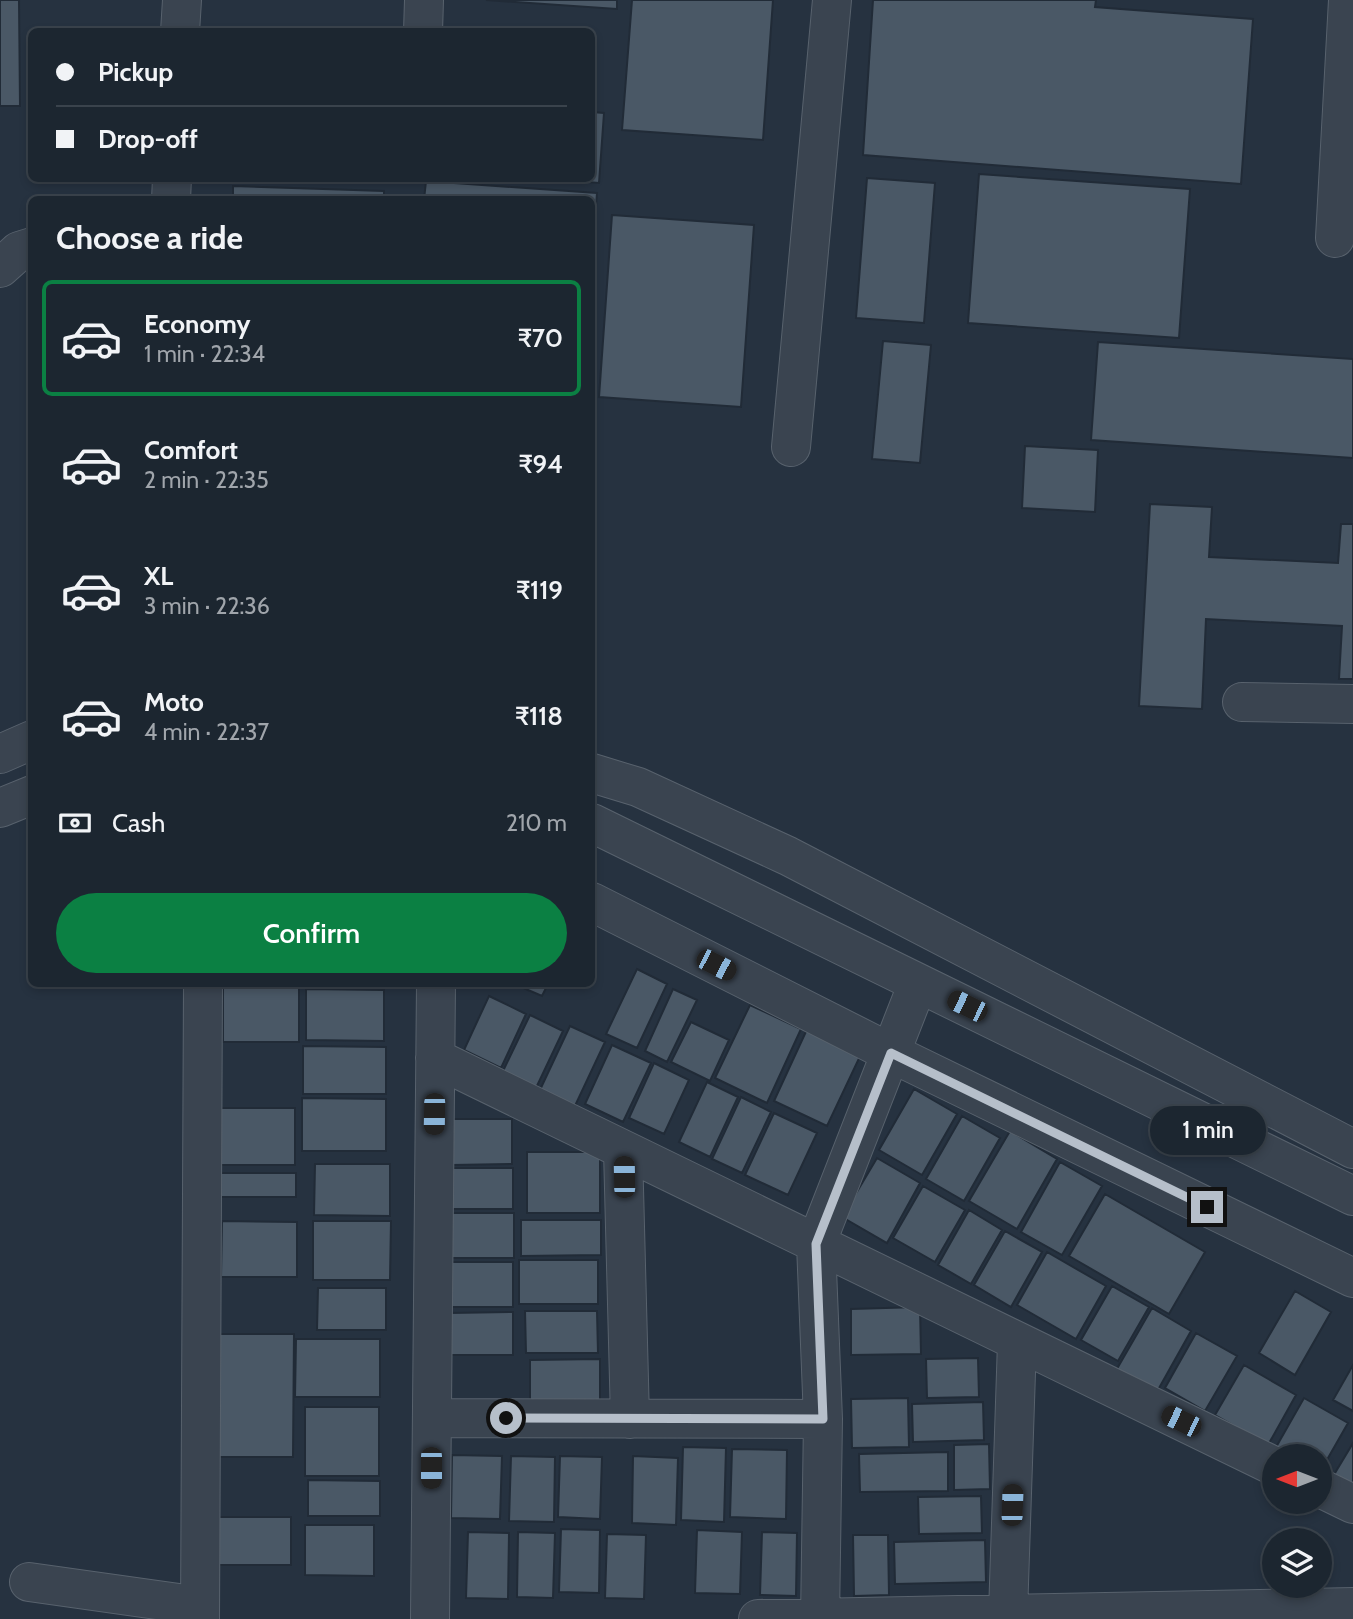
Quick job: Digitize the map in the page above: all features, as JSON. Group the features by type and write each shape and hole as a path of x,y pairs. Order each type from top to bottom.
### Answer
{"street":[{"path":"180,28 182,0"},
{"path":"423,28 424,0"},
{"path":"791,447 832,0"},
{"path":"1335,238 1348,0"},
{"path":"0,268 19,251 28,248"},
{"path":"1242,702 1353,704"},
{"path":"0,754 28,742"},
{"path":"595,774 638,787 788,856 1353,1149"},
{"path":"0,808 28,796"},
{"path":"595,824 1353,1196"},
{"path":"595,904 891,1053 1353,1278"},
{"path":"820,1618 823,1419 816,1244 918,983"},
{"path":"29,1581 200,1613 203,987"},
{"path":"430,1619 436,987"},
{"path":"435,1058 1262,1460"},
{"path":"623,1150 630,1419"},
{"path":"1008,1614 1017,1342"},
{"path":"432,1418 823,1419"},
{"path":"1332,1494 1353,1504"},
{"path":"758,1619 1353,1607"}],"building":[{"path":"0,0 19,0 20,106 0,106"},
{"path":"486,0 617,0 617,9"},
{"path":"632,0 773,0 763,140 622,130"},
{"path":"873,0 1096,0 1095,7 1253,19 1241,184 863,155"},
{"path":"595,112 604,113 599,183 587,182 595,182"},
{"path":"979,174 1190,189 1179,338 968,323"},
{"path":"867,178 935,183 924,323 856,318"},
{"path":"426,182 597,193 595,222 595,196 424,196"},
{"path":"233,186 384,191 384,196 233,196"},
{"path":"612,215 754,225 741,407 599,397"},
{"path":"883,341 931,345 920,463 872,459"},
{"path":"1098,342 1353,359 1353,458 1091,440"},
{"path":"1025,446 1098,450 1095,512 1022,508"},
{"path":"1150,504 1212,507 1209,557 1338,563 1341,524 1353,524 1353,679 1339,679 1342,626 1206,619 1202,709 1139,706"},
{"path":"637,969 667,984 637,1048 606,1034"},
{"path":"223,987 299,987 299,1042 223,1042"},
{"path":"521,987 546,987 542,996"},
{"path":"306,989 384,990 384,1041 306,1040"},
{"path":"673,989 697,1000 667,1062 645,1051"},
{"path":"489,996 526,1014 501,1068 464,1050"},
{"path":"750,1005 801,1029 767,1103 715,1078"},
{"path":"530,1015 563,1031 536,1088 503,1071"},
{"path":"691,1022 729,1040 710,1081 671,1062"},
{"path":"809,1025 863,1050 827,1126 774,1101"},
{"path":"570,1026 605,1042 574,1108 539,1092"},
{"path":"612,1045 651,1063 623,1122 585,1104"},
{"path":"303,1046 386,1047 386,1094 303,1094"},
{"path":"654,1063 689,1080 664,1134 629,1118"},
{"path":"707,1082 738,1097 710,1157 679,1142"},
{"path":"914,1089 957,1114 922,1175 879,1150"},
{"path":"741,1097 771,1112 742,1173 712,1159"},
{"path":"302,1098 386,1099 386,1151 302,1151"},
{"path":"221,1108 295,1108 295,1165 220,1165"},
{"path":"774,1113 817,1133 788,1195 745,1175"},
{"path":"962,1116 1000,1138 964,1201 926,1179"},
{"path":"451,1119 512,1119 512,1164 452,1165"},
{"path":"1010,1131 1057,1159 1017,1229 969,1201"},
{"path":"527,1152 600,1152 600,1213 527,1213"},
{"path":"877,1158 920,1183 887,1243 842,1217"},
{"path":"1060,1162 1102,1186 1062,1255 1021,1232"},
{"path":"315,1164 390,1164 390,1216 314,1215"},
{"path":"451,1168 513,1168 513,1209 451,1209"},
{"path":"215,1173 296,1173 296,1197 215,1197"},
{"path":"923,1186 965,1210 935,1262 893,1238"},
{"path":"1105,1194 1205,1252 1169,1314 1069,1256"},
{"path":"969,1210 1002,1230 971,1284 938,1265"},
{"path":"452,1213 514,1213 514,1258 452,1258"},
{"path":"521,1220 601,1220 601,1255 521,1256"},
{"path":"222,1221 297,1222 297,1277 221,1277"},
{"path":"313,1221 391,1221 390,1280 313,1280"},
{"path":"1005,1231 1042,1252 1011,1307 974,1285"},
{"path":"1047,1252 1106,1286 1076,1339 1017,1305"},
{"path":"519,1260 598,1260 598,1304 519,1304"},
{"path":"451,1262 513,1262 513,1307 451,1307"},
{"path":"1112,1286 1149,1307 1118,1361 1081,1340"},
{"path":"318,1288 386,1288 386,1330 317,1330"},
{"path":"1295,1291 1331,1312 1295,1375 1259,1353"},
{"path":"920,1307 921,1354 851,1355 851,1309"},
{"path":"1152,1308 1191,1331 1154,1397 1114,1374"},
{"path":"525,1311 597,1311 598,1353 526,1353"},
{"path":"513,1312 513,1355 449,1355 449,1313"},
{"path":"1196,1333 1237,1356 1205,1411 1165,1388"},
{"path":"212,1334 294,1334 293,1457 212,1457"},
{"path":"296,1339 380,1339 380,1397 295,1397"},
{"path":"978,1358 979,1397 927,1398 926,1359"},
{"path":"600,1359 600,1400 530,1401 530,1360"},
{"path":"1244,1365 1296,1395 1269,1444 1215,1415"},
{"path":"1353,1365 1353,1411 1333,1400"},
{"path":"908,1398 909,1447 852,1448 851,1399"},
{"path":"1304,1398 1348,1423 1332,1451 1332,1444 1278,1444"},
{"path":"983,1402 984,1440 913,1442 912,1404"},
{"path":"305,1407 379,1407 379,1476 305,1476"},
{"path":"1353,1443 1353,1490 1332,1478"},
{"path":"989,1444 990,1489 954,1490 954,1445"},
{"path":"683,1447 726,1448 724,1522 681,1520"},
{"path":"732,1449 787,1450 786,1519 730,1517"},
{"path":"948,1452 948,1491 860,1492 859,1454"},
{"path":"452,1455 502,1456 500,1519 451,1518"},
{"path":"511,1456 555,1457 554,1522 509,1521"},
{"path":"560,1456 602,1457 600,1519 558,1517"},
{"path":"633,1456 678,1458 676,1525 632,1523"},
{"path":"308,1480 380,1481 380,1516 308,1516"},
{"path":"981,1496 982,1533 919,1534 918,1497"},
{"path":"215,1517 291,1517 291,1565 215,1565"},
{"path":"305,1525 374,1525 374,1576 305,1575"},
{"path":"561,1529 600,1530 599,1593 559,1592"},
{"path":"697,1530 742,1532 740,1594 695,1593"},
{"path":"468,1532 509,1533 508,1599 466,1598"},
{"path":"518,1532 555,1533 553,1598 517,1597"},
{"path":"762,1532 797,1533 796,1596 760,1595"},
{"path":"607,1534 646,1535 644,1599 605,1598"},
{"path":"853,1535 888,1535 889,1595 854,1596"},
{"path":"985,1540 986,1582 895,1584 894,1542"}],"route":[{"path":"506,1418 823,1419 816,1244 891,1053 1207,1207"}]}
